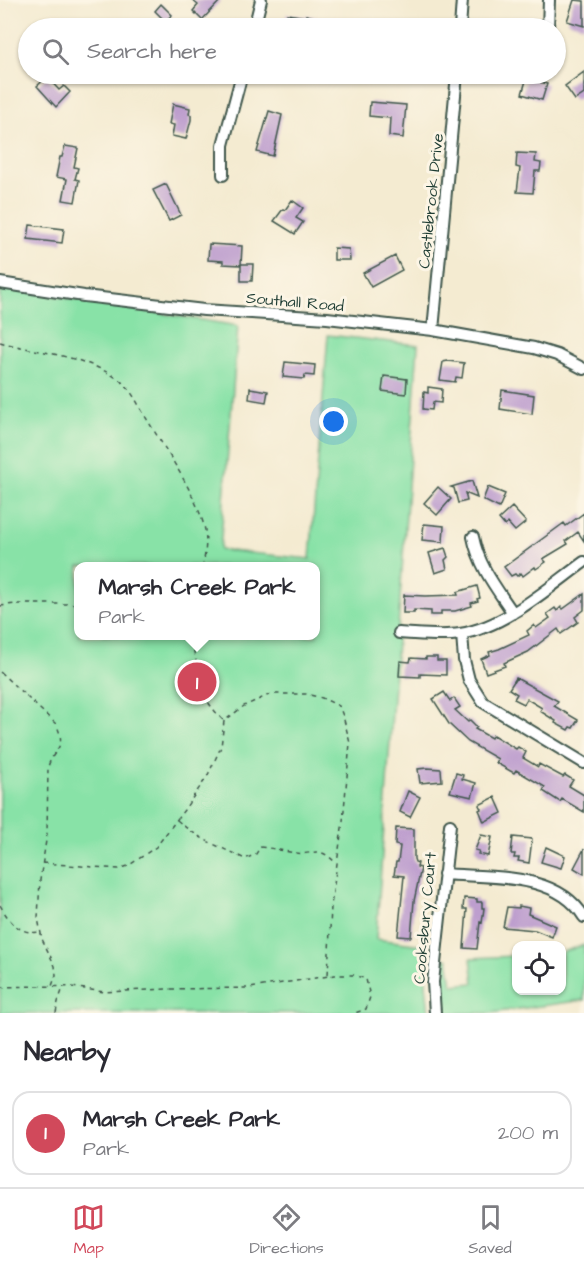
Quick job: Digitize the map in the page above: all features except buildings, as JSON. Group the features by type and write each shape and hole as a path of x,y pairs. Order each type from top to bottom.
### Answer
{"street":[{"path":"256,18 261,0"},
{"path":"461,18 462,0"},
{"path":"548,18 549,0"},
{"path":"223,175 224,145 239,84"},
{"name":"Castlebrook Drive","path":"433,330 456,84"},
{"name":"Southall Road","path":"0,283 84,296 204,310 327,318 433,330 534,348 557,355 584,369"},
{"path":"473,537 483,568 513,614"},
{"path":"399,633 462,634 481,628 513,614 584,562"},
{"path":"462,634 464,660 469,680 483,702 584,763"},
{"name":"Cooksbury Court","path":"435,1013 434,982 450,825"},
{"path":"444,874 530,882 553,889 578,907 584,917"}],"path":[{"path":"0,342 92,365 120,380 132,394 177,468 194,503 204,528 207,546 204,562"},
{"path":"0,606 24,603 74,604"},
{"path":"188,640 202,689 208,702 224,721"},
{"path":"0,672 56,724 60,732 60,744 56,754 49,760 48,767 47,834 38,902 40,932 55,966 55,981 52,987"},
{"path":"43,863 119,869 128,866 156,847 207,777 221,747 224,721 244,706 271,694 306,694 331,702 339,706 350,743 328,944 328,976"},
{"path":"176,820 207,843 245,859 256,854 260,847 298,854 315,851 327,854 336,863"},
{"path":"0,905 11,923 19,929 31,933 40,932"},
{"path":"0,987 63,987 104,992 168,988 250,988 328,976 354,975 366,979 370,997 363,1011 354,1013"},
{"path":"56,1013 63,987"}],"green space":[{"path":"0,287 238,326 220,550 310,559 328,335 418,345 376,939 429,946 426,984 429,1013 0,1013"},
{"path":"584,945 584,1000 490,1013 441,1013 440,959 448,959 452,985 474,983 471,958 512,956 512,995 566,995 566,951"}],"place":[{"name":"Marsh Creek Park","path":"197,682"}]}
